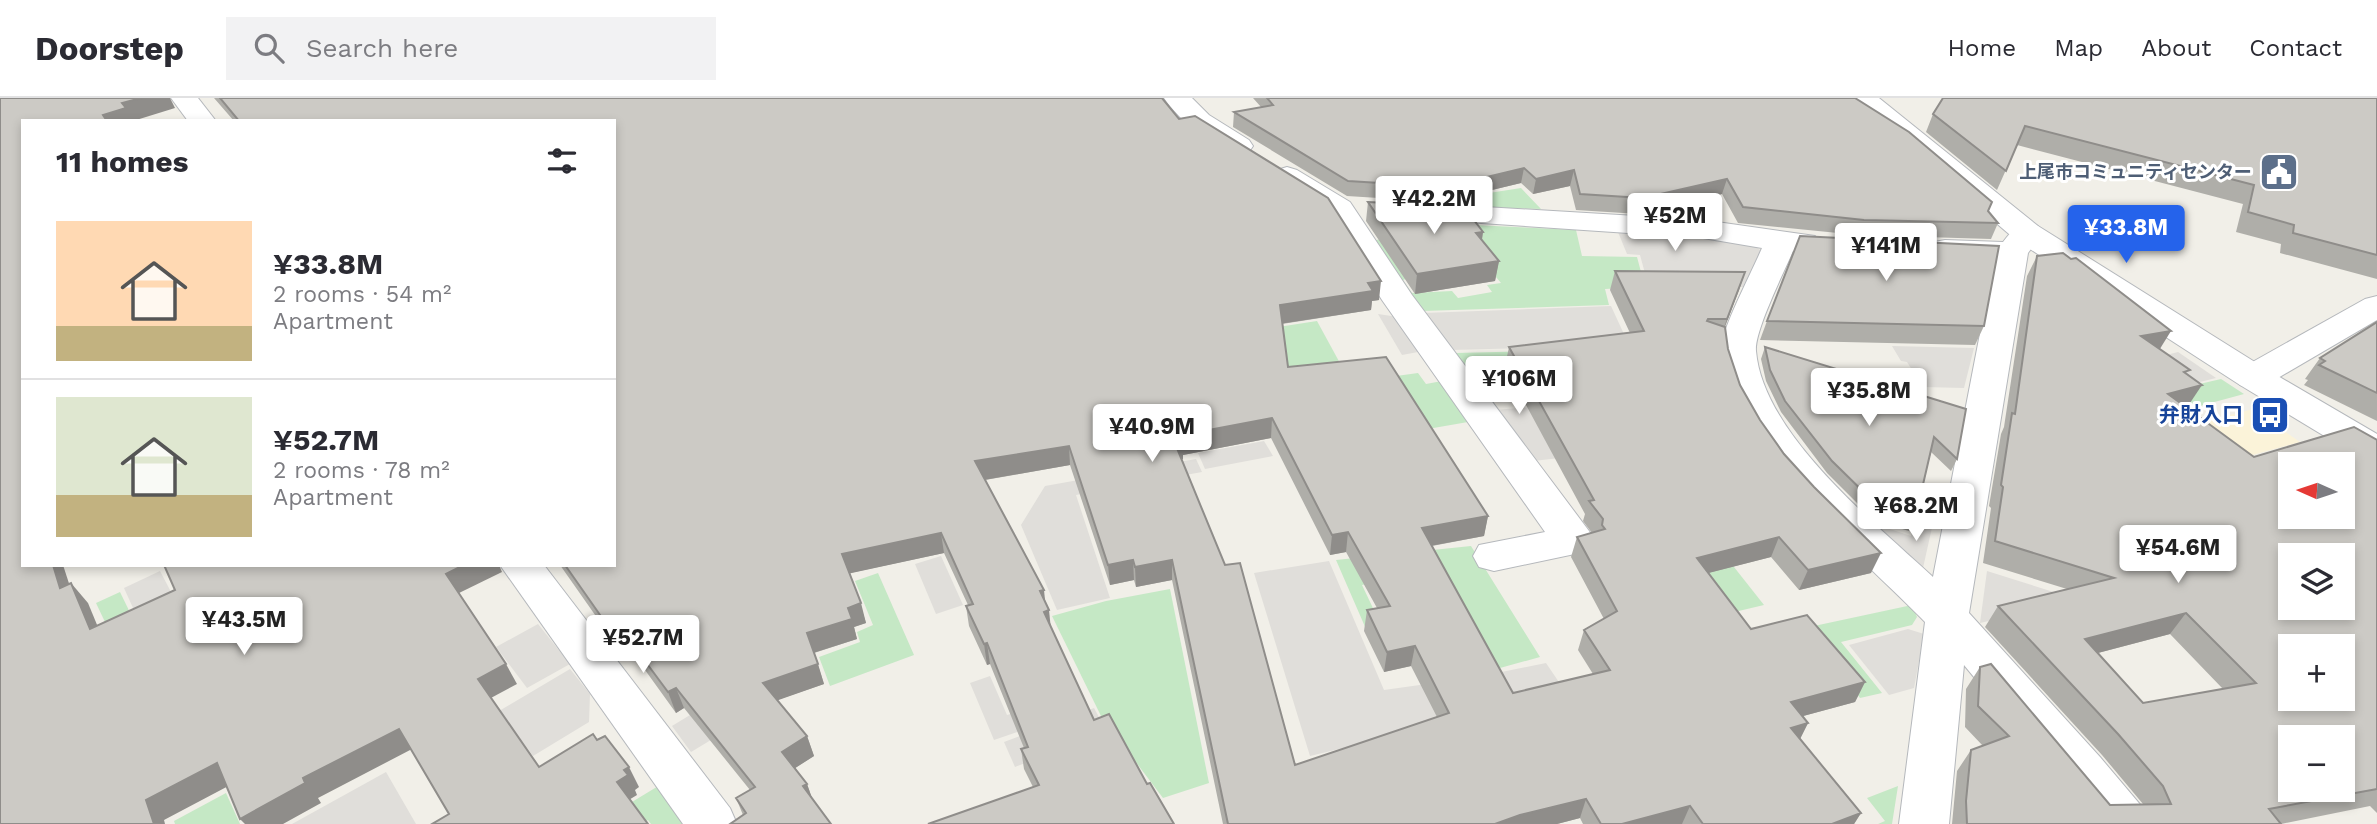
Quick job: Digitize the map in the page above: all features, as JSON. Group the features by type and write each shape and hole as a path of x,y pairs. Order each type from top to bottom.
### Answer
{"street":[{"path":"184,98 200,119"},
{"path":"1177,98 1199,121 1339,208 1399,300 1574,541 1494,556"},
{"path":"1863,98 2020,242 2377,451"},
{"path":"1339,208 1703,229 1781,241 1832,245"},
{"path":"1781,241 1738,347 1750,400 1794,466 1947,617 2040,718 2125,824"},
{"path":"1922,249 2020,242"},
{"path":"1924,824 1947,617 2020,242"},
{"path":"2253,377 2377,306"},
{"path":"522,567 712,824"}],"shaded area":[{"path":"1618,232 1749,243 1762,251 1743,287 1649,288 1640,255 1627,254"},
{"path":"1611,306 1629,345 1451,350 1423,313"},
{"path":"1378,314 1398,317 1418,352 1402,355"},
{"path":"1892,346 1974,348 1964,388 1923,387 1907,362 1901,361"},
{"path":"2178,352 2216,378 2180,387 2143,361"},
{"path":"1534,407 1560,458 1533,461 1494,410"},
{"path":"1264,441 1273,456 1205,469 1198,453"},
{"path":"1196,459 1202,472 1076,495 1110,598 1057,610 1021,525 1045,486"},
{"path":"1920,500 1937,505 1921,577 1872,523 1911,536"},
{"path":"941,556 963,605 936,614 915,564"},
{"path":"1329,561 1384,690 1477,677 1546,663 1567,694 1310,756 1254,573"},
{"path":"160,571 181,611 143,630 124,588"},
{"path":"1987,571 2079,600 1980,623"},
{"path":"538,624 570,664 527,688 496,647"},
{"path":"1908,629 1924,634 1914,688 1889,695 1849,645"},
{"path":"570,669 590,694 589,722 533,756 516,733 505,739 489,717"},
{"path":"990,676 1007,715 1022,711 1029,728 994,740 970,683"},
{"path":"731,690 759,711 691,752 672,726"},
{"path":"1094,708 1107,732 1015,767 1004,742"},
{"path":"386,772 416,824 292,824"}],"green space":[{"path":"1521,188 1541,209 1473,207 1462,193 1484,189 1489,193"},
{"path":"1389,221 1576,230 1582,256 1637,257 1645,287 1605,289 1609,305 1422,311 1371,241 1397,236","holes":["1477,254 1501,283 1487,285 1492,292 1458,298 1452,291 1412,293 1403,280"]},
{"path":"1317,321 1341,365 1261,379 1253,331"},
{"path":"1582,350 1469,371 1456,353"},
{"path":"1418,373 1426,384 1442,381 1468,422 1422,430 1389,377"},
{"path":"2221,379 2244,394 2196,407 2179,394 2178,389"},
{"path":"1700,524 1764,605 1650,632"},
{"path":"1471,546 1540,657 1482,673 1433,571 1362,585 1381,625 1366,629 1336,560"},
{"path":"878,573 914,655 830,686 819,657 860,642 857,632 873,625 855,581"},
{"path":"1170,589 1209,783 1163,798 1101,716 1052,616 1106,601"},
{"path":"120,592 138,629 114,641 96,603"},
{"path":"1912,605 1917,617 1912,625 1841,642 1882,693 1860,698 1835,665 1814,626"},
{"path":"660,785 688,824 651,824 648,820 642,824 627,805"},
{"path":"1898,786 1892,824 1878,824 1885,821 1867,798"},
{"path":"226,793 240,824 175,824 174,821"}],"sand":[{"path":"2253,409 2300,442 2227,462 2181,428"}],"building":[{"path":"0,98 141,98 122,103 126,108 103,115 106,119 21,119 21,567 54,567 60,588 71,583 90,629 175,590 165,567 460,567 446,574 506,664 478,679 539,767 593,734 597,740 605,736 629,767 624,770 628,775 617,782 648,824 432,824 449,814 399,729 303,778 305,783 240,819 217,763 146,800 154,824 0,824"},
{"path":"220,98 1162,98 1179,119 1195,116 1328,198 1381,281 1368,283 1373,291 1280,305 1288,367 1386,357 1488,516 1422,528 1513,693 1610,670 1584,630 1617,611 1577,537 1605,529 1602,525 1603,519 1589,501 1594,500 1509,347 1644,331 1615,271 1745,272 1727,319 1707,321 1725,327 1728,349 1740,385 1784,454 1881,553 1808,570 1779,537 1697,558 1751,629 1807,615 1865,682 1791,702 1808,723 1791,728 1861,813 1832,824 1703,824 1690,806 1622,824 1601,824 1586,799 1495,824 1228,824 1172,560 1135,567 1133,560 1108,565 1069,446 975,461 1044,590 1040,591 1049,610 1044,612 1094,720 1109,714 1147,784 1150,783 1174,824 928,824 1039,785 1021,749 1028,747 987,643 984,644 966,606 973,604 941,533 842,554 861,603 848,608 852,619 807,633 818,664 763,683 807,736 782,752 807,784 803,786 831,824 730,824 746,813 736,798 755,787 676,688 668,692 613,618 605,622 566,567 616,567 616,119 237,119","holes":["1272,418 1332,535 1348,532 1390,606 1367,610 1387,652 1415,646 1449,713 1295,765 1240,563 1225,565 1174,441 1183,439 1182,435"]},
{"path":"1267,98 1855,98 1909,132 1992,202 1988,211 1998,223 1864,220 1743,207 1727,179 1643,198 1580,194 1574,170 1536,179 1524,168 1445,187 1348,181 1234,112 1273,105"},
{"path":"1943,98 2377,98 2377,255 2293,233 2294,225 2248,212 2254,185 2025,126 2006,171 1933,114"},
{"path":"1368,202 1464,207 1483,232 1476,233 1499,261 1417,274"},
{"path":"1800,236 1999,246 1984,326 1767,321"},
{"path":"2063,253 2071,259 2076,258 2171,331 2141,336 2190,370 2184,372 2202,385 2168,394 2254,457 2354,427 2377,440 2377,789 2355,793 2355,725 2278,725 2278,802 2307,802 2269,809 2281,824 1967,824 1966,801 1971,750 2009,736 1978,706 1980,667 1991,664 2110,805 2171,804 2163,786 2118,734 1998,606 2114,578 1995,541 2012,413 2015,414 2037,256","holes":["2186,613 2256,683 2143,703 2085,639"]},
{"path":"2377,322 2377,393 2319,365 2325,361 2320,358"},
{"path":"1765,347 1966,409 1957,459 1934,437 1915,519 1881,509 1832,461 1785,401 1770,370"}],"place":[{"name":"上尾市コミュニティセンター","path":"2279,172"},
{"name":"弁財入口","path":"2270,415"}]}
